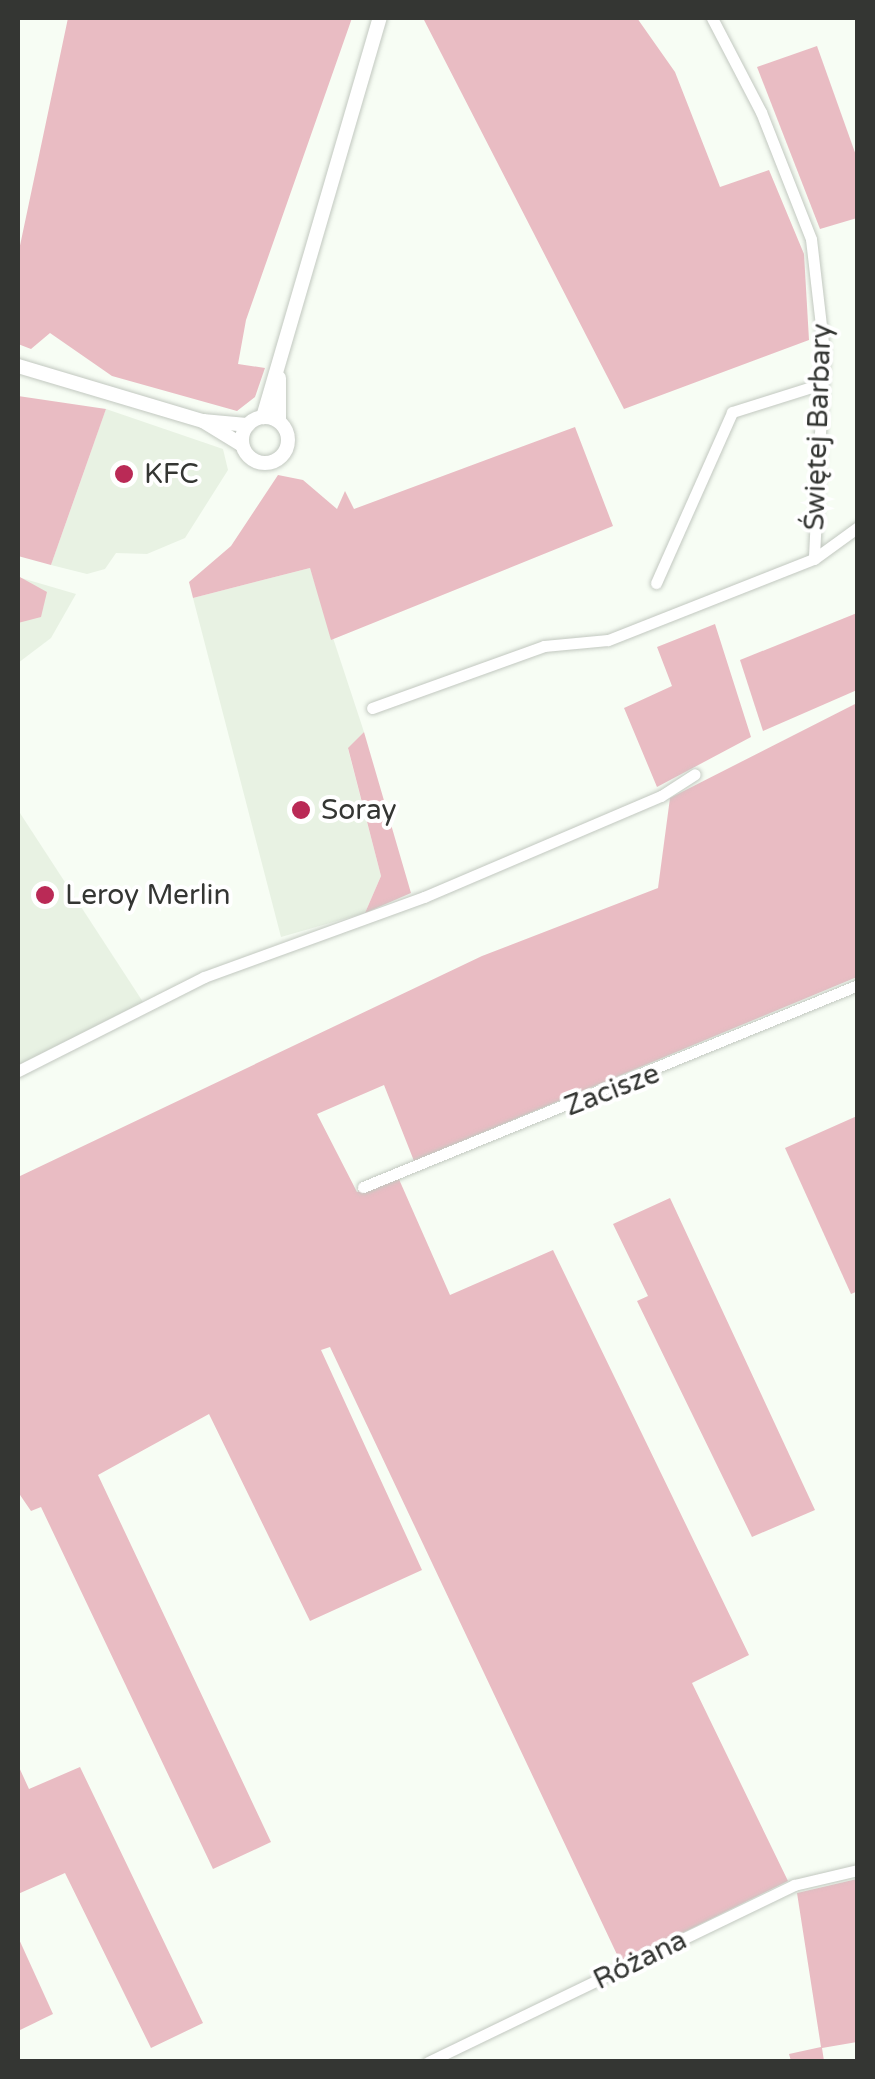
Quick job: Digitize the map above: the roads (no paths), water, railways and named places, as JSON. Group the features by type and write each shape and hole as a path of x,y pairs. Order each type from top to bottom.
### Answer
{"street":[{"path":"18,366 203,421 248,425 263,417 279,378 380,18"},
{"name":"Świętej Barbary","path":"712,18 761,112 811,239 820,384 814,559"},
{"path":"203,421 242,445 259,463 280,458 289,440 279,421 279,378"},
{"path":"656,583 732,412 820,384"},
{"path":"263,417 279,421"},
{"path":"242,445 248,425"},
{"name":"Świętej Barbary","path":"372,708 544,646 608,640 814,559 831,540 858,526"},
{"path":"18,1071 204,978 424,897 661,796 695,774"},
{"name":"Zacisze","path":"362,1186 858,986"},
{"name":"Różana","path":"428,2062 794,1885 858,1870"}],"place":[{"name":"KFC","path":"124,474"},
{"name":"Soray","path":"301,810"},
{"name":"Leroy Merlin","path":"45,895"}]}
